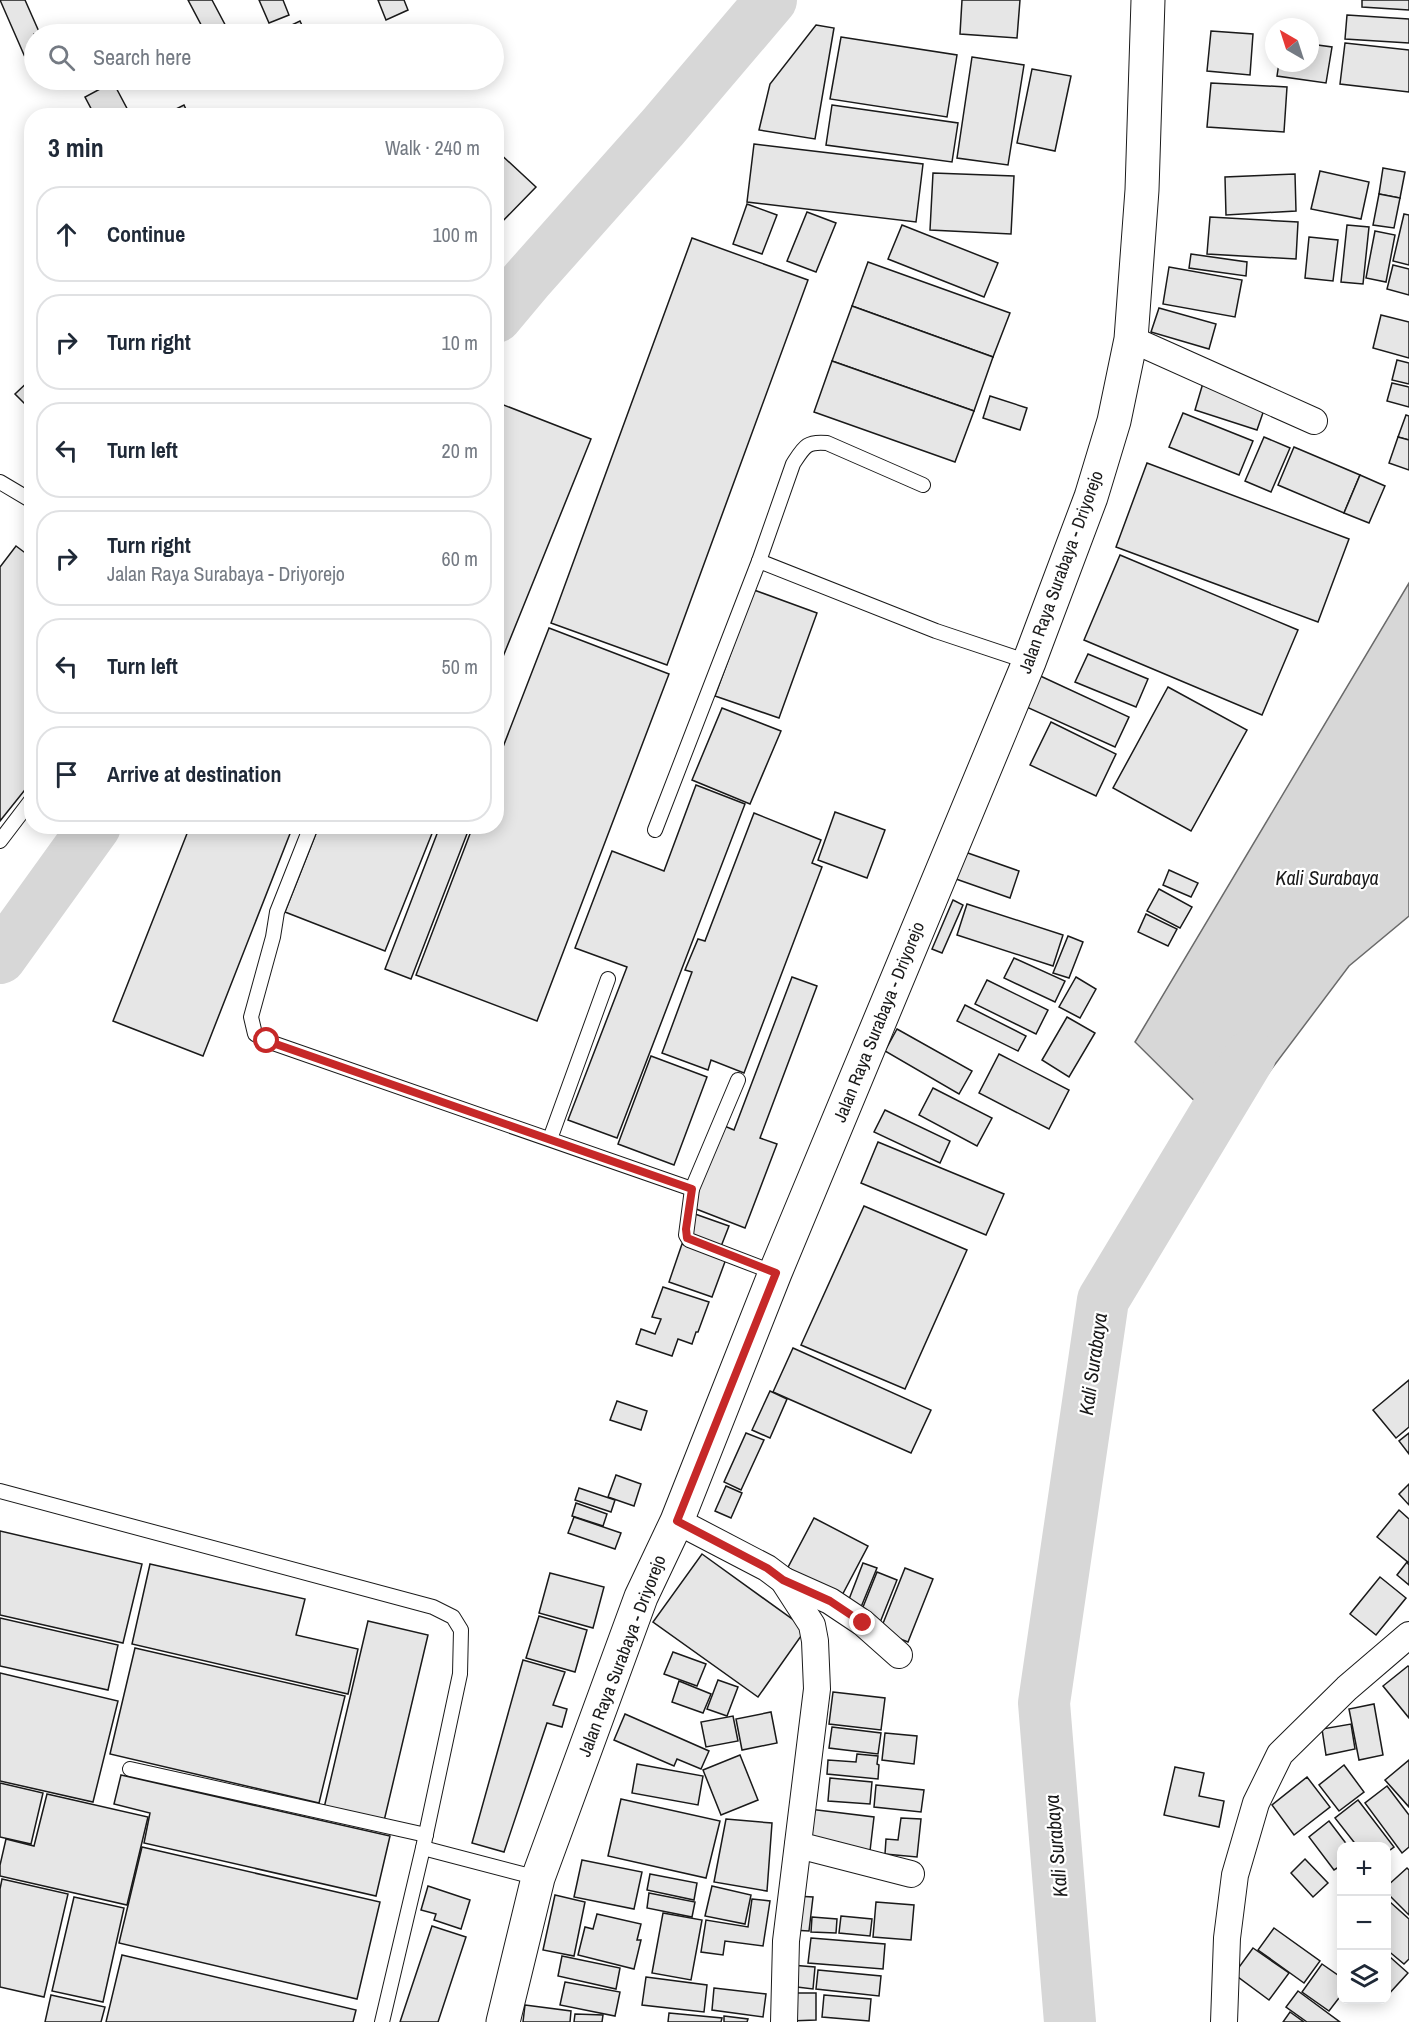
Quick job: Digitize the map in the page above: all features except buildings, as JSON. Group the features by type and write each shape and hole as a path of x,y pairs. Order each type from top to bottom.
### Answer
{"main road":[{"name":"Jalan Raya Surabaya - Driyorejo","path":"503,2022 538,1878 641,1597 677,1521 776,1273 1029,662 1091,497 1114,421 1131,339 1142,190 1148,0"}],"street":[{"path":"1131,339 1314,421"},
{"path":"677,1521 767,1568 783,1580 830,1601 863,1623 899,1655"},
{"path":"783,1580 812,1625 816,1650 817,1689 786,1941 784,2022"},
{"path":"1224,2022 1227,1938 1235,1875 1261,1793 1280,1754 1347,1688 1409,1635"},
{"path":"798,1845 910,1874"}],"lane":[{"path":"655,830 759,561 793,464 808,444 827,443 923,485"},
{"path":"0,482 24,496"},
{"path":"759,561 936,631 1029,662"},
{"path":"0,841 24,810"},
{"path":"308,834 277,912 273,937 250,1017 255,1034 267,1041 692,1189"},
{"path":"550,1139 608,979"},
{"path":"738,1080 692,1189 686,1229 687,1238 776,1273"},
{"path":"0,1491 433,1607 453,1617 461,1630 460,1674 425,1842 382,2022"},
{"path":"130,1768 425,1842 538,1878"}],"water":[{"name":"Kali Surabaya","path":"1409,583 1409,916 1349,966 1225,1131 1135,1042"}],"waterway":[{"path":"504,307 771,0"},
{"path":"0,958 89,834"},
{"name":"Kali Surabaya","path":"1070,2022 1044,1703 1103,1300 1250,1056"}],"route":[{"path":"267,1041 692,1189 686,1229 687,1238 720,1253 776,1273 677,1521 767,1568 783,1580 830,1601 863,1623"}]}
